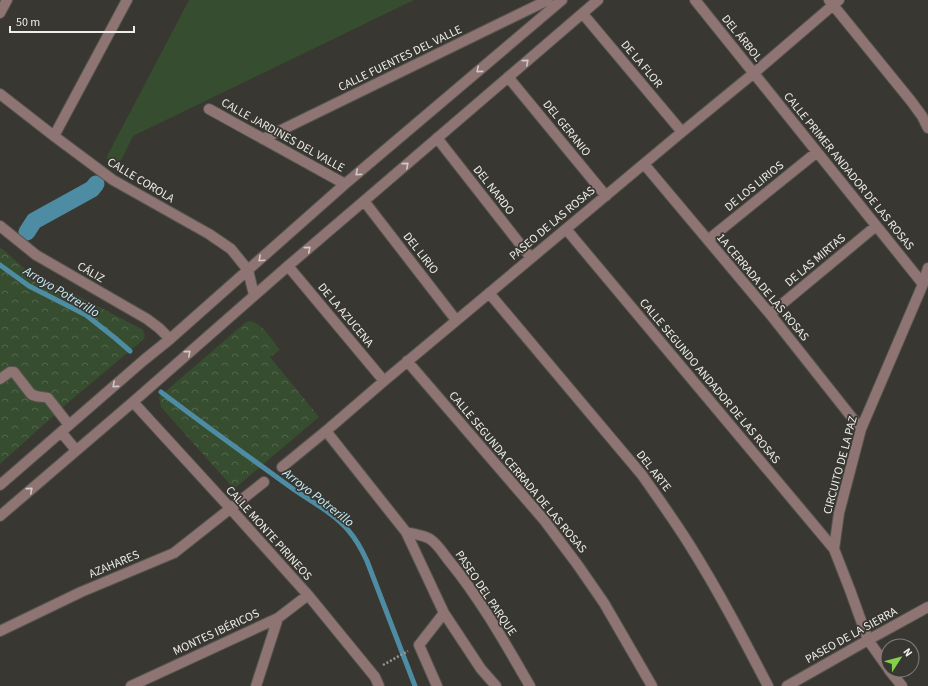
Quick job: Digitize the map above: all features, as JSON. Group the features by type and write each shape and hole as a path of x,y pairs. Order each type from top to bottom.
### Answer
{"street":[{"path":"0,13 7,0"},
{"path":"54,136 127,0"},
{"name":"CALLE FUENTES DEL VALLE","path":"263,139 548,0"},
{"path":"0,484 170,339 345,184 562,0"},
{"path":"0,516 133,402 254,295 598,0"},
{"name":"DEL ÁRBOL","path":"695,0 754,73"},
{"path":"833,2 911,101 922,116 928,128"},
{"name":"PASEO DE LAS ROSAS","path":"282,467 456,320 754,73 833,2"},
{"name":"DE LA FLOR","path":"583,14 682,132"},
{"name":"CALLE PRIMER ANDADOR DE LAS ROSAS","path":"754,73 923,284"},
{"name":"DEL GERANIO","path":"508,77 606,196"},
{"name":"CALLE COROLA","path":"0,94 113,180 209,234 231,249 248,270 254,295"},
{"name":"CALLE JARDINES DEL VALLE","path":"209,108 345,184"},
{"name":"DEL NARDO","path":"437,138 531,258"},
{"name":"DE LOS LIRIOS","path":"708,240 817,152"},
{"name":"1A CERRADA DE LAS ROSAS","path":"644,164 770,314 861,429"},
{"name":"DEL LIRIO","path":"364,201 456,320"},
{"name":"CÁLIZ","path":"0,226 36,255 147,320 159,328 170,339"},
{"name":"DE LAS MIRTAS","path":"770,314 876,226"},
{"name":"CALLE SEGUNDO ANDADOR DE LAS ROSAS","path":"566,229 834,549"},
{"name":"DE LA AZUCENA","path":"288,266 384,381"},
{"name":"CIRCUITO DE LA PAZ","path":"880,657 868,640 834,549 839,514 861,429 923,284 928,268"},
{"name":"DEL ARTE","path":"489,293 642,475 661,501 690,544 768,686"},
{"name":"CALLE SEGUNDA CERRADA DE LAS ROSAS","path":"407,361 544,520 604,603 652,686"},
{"path":"0,379 10,372 14,372 31,394 48,398 69,425"},
{"name":"CALLE MONTE PIRINEOS","path":"133,402 308,595 376,683"},
{"path":"326,431 406,532 444,613 481,669 496,686"},
{"path":"61,432 76,450"},
{"name":"AZAHARES","path":"0,630 81,592 174,553 264,482"},
{"name":"PASEO DEL PARQUE","path":"406,532 424,536 429,539 445,556 486,612 530,686"},
{"name":"MONTES IBÉRICOS","path":"131,686 278,618 308,595"},
{"name":"PASEO DE LA SIERRA","path":"787,686 928,607"},
{"path":"437,686 418,645 444,613"},
{"path":"256,686 278,618"},
{"path":"149,686 152,675"},
{"name":"CIRCUITO DE LA PAZ","path":"896,678 902,686"}],"path":[{"path":"382,666 411,649"}],"green space":[{"path":"189,0 414,0 133,136 119,165 106,158"},
{"path":"0,247 24,268 138,327 143,330 145,336 143,340 70,401 0,464"},
{"path":"250,321 263,328 280,350 270,357 319,417 234,489 161,407 159,397 246,322"}],"waterway":[{"path":"27,232 34,221 92,189 96,184"},
{"name":"Arroyo Potrerillo","path":"0,265 29,286 86,315 130,351"},
{"name":"Arroyo Potrerillo","path":"161,392 289,486 328,512 348,530 359,545 367,561 415,686"}]}
